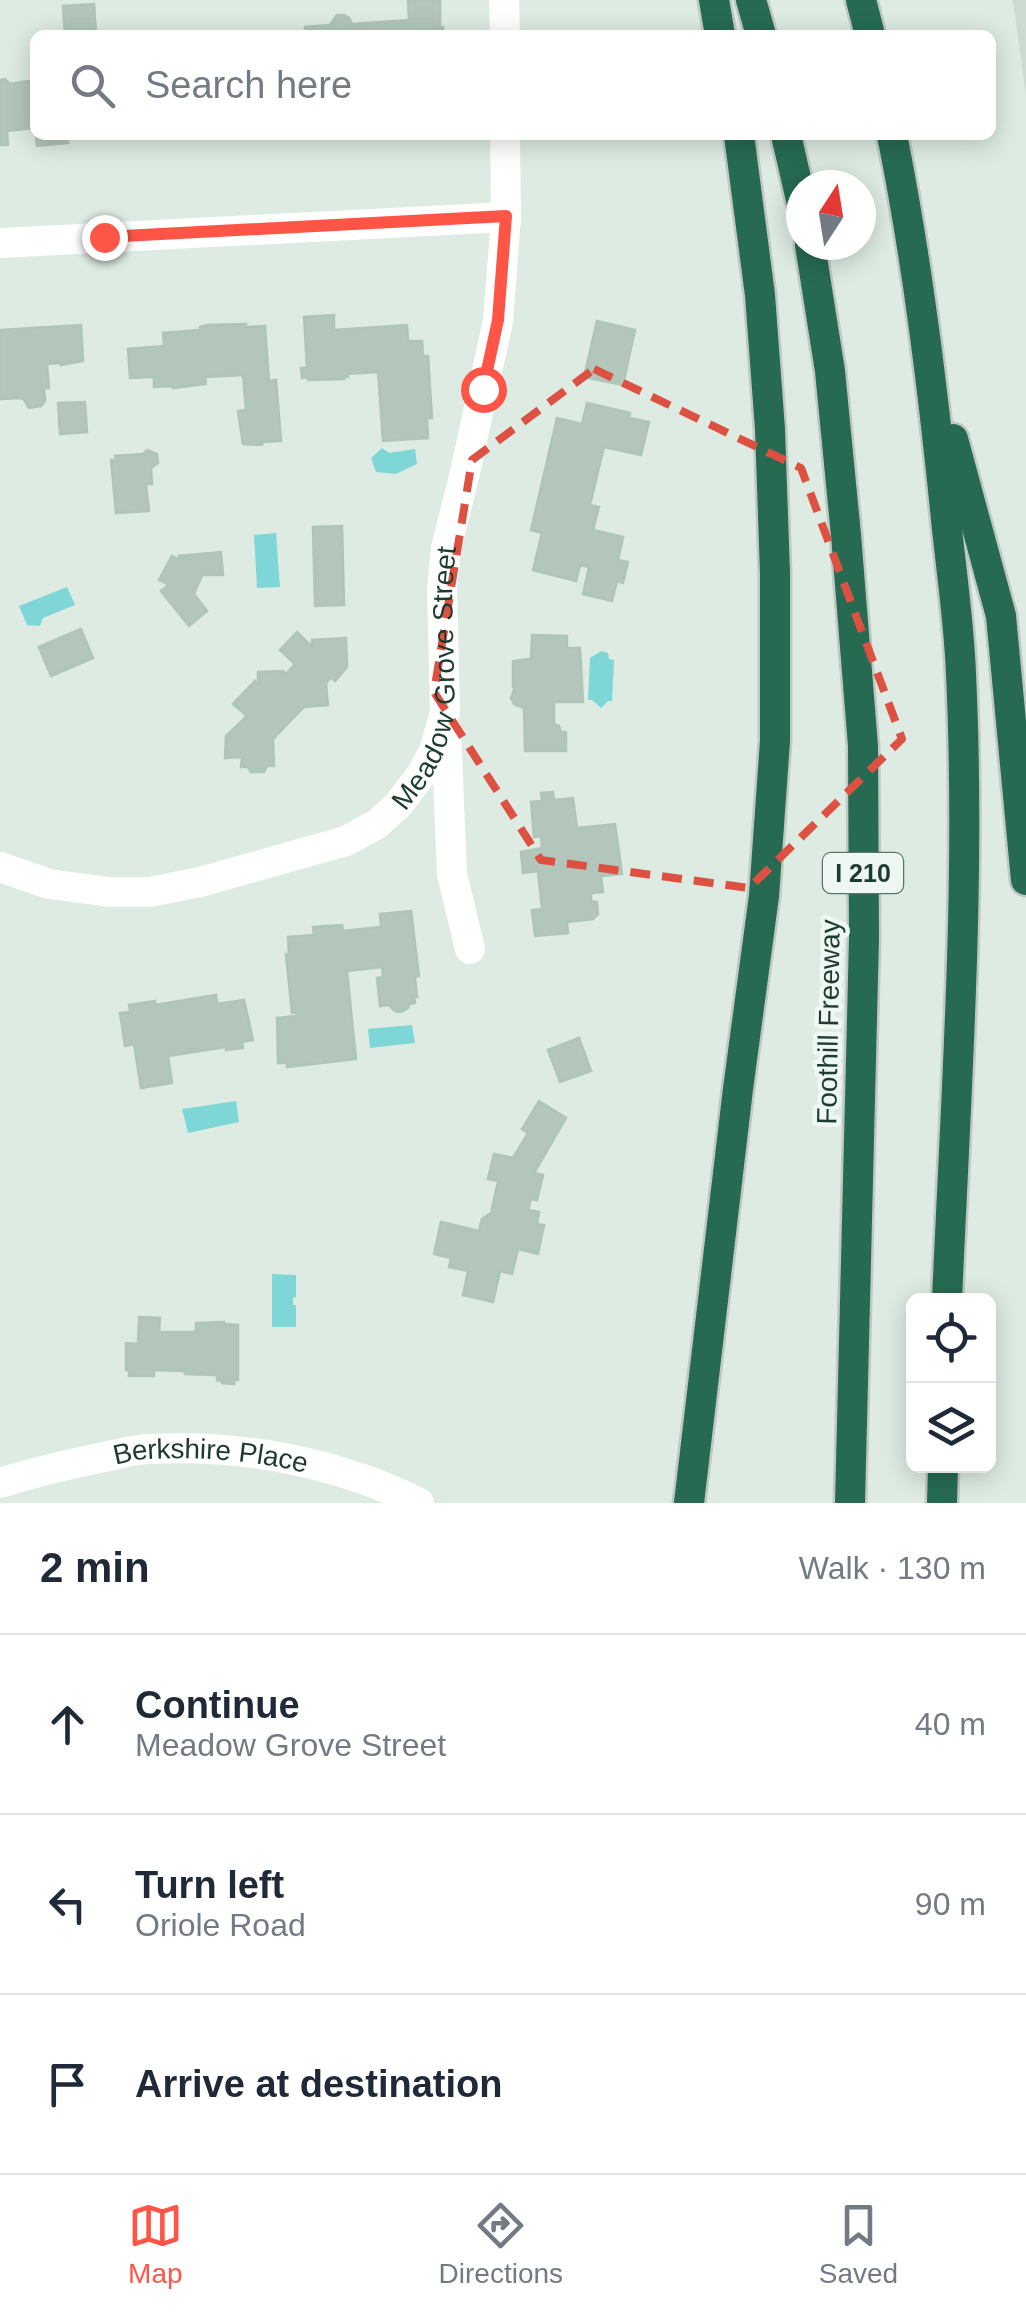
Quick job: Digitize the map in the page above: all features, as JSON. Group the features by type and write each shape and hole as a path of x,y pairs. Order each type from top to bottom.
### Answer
{"highway":[{"path":"714,0 719,30"},
{"path":"752,0 759,30"},
{"path":"861,0 869,30"},
{"path":"689,1503 764,896 775,741 770,428 760,294 740,140"},
{"path":"787,140 794,170"},
{"path":"893,140 929,354 962,690 962,927 947,1293"},
{"name":"Foothill Freeway","path":"812,260 830,370 863,746 864,938 850,1503"},
{"path":"929,354 1001,616 1026,880"},
{"path":"942,1503 943,1473"}],"street":[{"path":"504,0 505,30"},
{"name":"Meadow Grove Street","path":"0,867 72,889 110,892 150,892 200,882 346,841 377,824 422,776 445,712 442,588 446,548 498,320 506,216 506,140"},
{"path":"0,243 506,216"},
{"path":"445,712 452,874 470,949"},
{"name":"Berkshire Place","path":"0,1483 52,1467 148,1448 235,1451 310,1464 390,1488 418,1503"}],"highlighted area":[{"path":"594,369 801,468 902,739 749,888 541,860 434,692 472,460"}],"shaded area":[{"path":"1013,0 1026,0 1026,97"}],"water":[{"path":"382,448 389,453 415,449 417,464 396,474 376,472 371,458"},
{"path":"276,533 280,587 257,588 254,535"},
{"path":"67,587 75,605 43,618 40,626 27,625 19,606"},
{"path":"601,651 614,660 612,701 601,708 588,700 590,658"},
{"path":"412,1025 415,1043 370,1048 368,1029"},
{"path":"236,1101 239,1122 188,1133 182,1109"},
{"path":"272,1274 296,1275 296,1327 272,1327"}],"building":[{"path":"408,0 440,0 443,30 305,30 330,25 337,15 349,18 352,24 409,20"},
{"path":"94,4 96,30 65,30 63,6"},
{"path":"0,80 10,84 30,81 30,129 7,131 8,145 0,145"},
{"path":"36,140 68,140 68,143 37,146"},
{"path":"334,315 334,330 407,325 408,341 422,341 423,356 428,356 432,418 427,418 428,438 383,441 378,372 347,374 344,379 302,378 301,368 307,368 304,317"},
{"path":"597,321 635,330 623,385 584,377"},
{"path":"81,325 83,361 47,364 49,388 44,388 45,401 41,406 29,408 23,398 0,399 0,330"},
{"path":"207,325 265,326 269,381 276,380 281,441 243,444 238,411 246,410 243,375 205,377 206,384 173,388 154,387 154,377 130,378 128,349 164,346 163,333 200,330"},
{"path":"85,402 87,432 60,434 58,403"},
{"path":"587,403 630,413 629,418 649,422 641,455 604,447 590,505 599,507 593,530 623,537 618,560 628,562 623,583 617,581 612,601 583,594 589,567 580,565 576,581 533,570 542,533 531,530 557,418 582,424"},
{"path":"147,450 157,454 158,463 151,468 152,484 146,484 149,511 116,513 111,460"},
{"path":"342,526 344,605 315,606 313,527"},
{"path":"221,552 223,575 202,575 194,594 207,611 189,626 161,591 169,585 159,580 172,556 179,560 179,556"},
{"path":"81,629 93,658 51,676 39,647"},
{"path":"297,632 312,647 312,640 346,638 347,667 335,681 331,677 326,683 328,705 304,707 273,739 274,766 267,766 264,772 251,772 248,767 241,767 242,757 225,758 226,736 247,716 233,704 255,681 258,684 258,672 286,674 295,664 280,650"},
{"path":"532,635 567,636 567,648 580,648 583,702 554,702 554,724 566,732 566,751 525,751 524,708 511,698 515,687 513,661 531,659"},
{"path":"553,792 554,800 573,798 577,828 615,824 622,874 601,876 603,892 591,893 598,914 593,919 567,922 568,933 535,936 532,910 542,909 538,871 523,873 521,852 542,848 541,836 534,837 531,802 542,801 541,793"},
{"path":"411,911 419,976 415,977 415,1003 401,1012 389,1005 380,1006 377,978 383,977 382,967 347,971 356,1059 287,1067 287,1063 278,1063 277,1018 297,1016 292,1013 288,937 314,935 313,927 342,925 343,931 381,927 380,914"},
{"path":"216,995 217,1004 244,1000 253,1040 242,1042 243,1048 168,1056 172,1083 141,1088 134,1044 125,1046 120,1013 130,1012 129,1005"},
{"path":"579,1038 591,1071 560,1082 548,1050"},
{"path":"539,1101 566,1118 534,1173 543,1175 537,1200 531,1199 528,1210 539,1212 537,1224 544,1225 538,1254 518,1249 512,1274 500,1271 493,1302 463,1295 468,1271 449,1267 451,1258 434,1254 441,1222 479,1231 482,1219 491,1213 498,1181 488,1179 494,1154 513,1158 528,1133 522,1129"},
{"path":"139,1317 160,1318 159,1332 196,1332 196,1323 238,1325 238,1380 234,1384 222,1383 217,1375 185,1371 154,1370 154,1376 129,1376 126,1343 138,1344"}],"route":[{"path":"104,237 506,216 498,320 483,389"}]}
